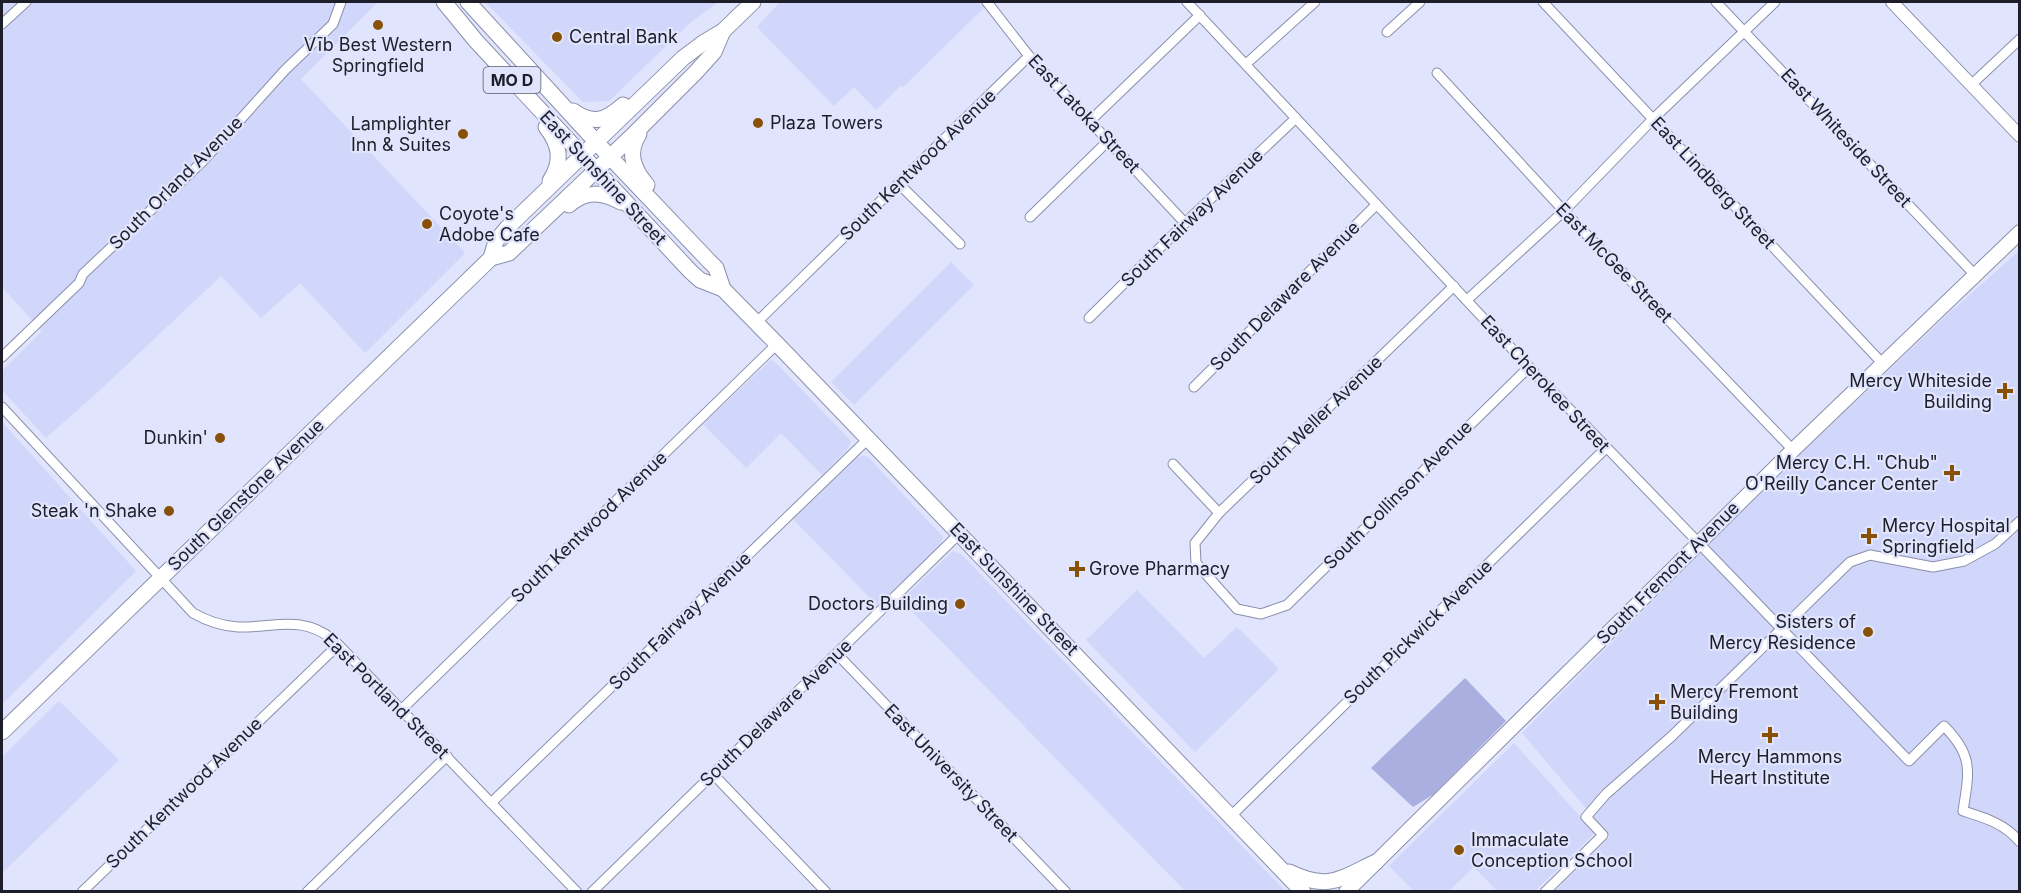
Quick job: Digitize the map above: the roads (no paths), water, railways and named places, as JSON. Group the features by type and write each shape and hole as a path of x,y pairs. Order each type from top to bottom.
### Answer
{"main road":[{"name":"East Sunshine Street","path":"444,2 476,41 695,275 700,280 723,289 1303,891"},
{"name":"East Sunshine Street","path":"468,2 610,157 716,268 723,289"},
{"name":"South Glenstone Avenue","path":"491,258 496,241 507,228 683,58 723,31 753,2"},
{"name":"South Glenstone Avenue","path":"2,732 491,258 509,253 596,171 714,52 723,31"},
{"path":"476,41 557,144 559,155 557,170 542,195"},
{"path":"559,101 582,117 601,120 614,113 666,65 683,58"},
{"path":"645,123 633,145 633,163 636,171 697,240 709,261"},
{"path":"518,245 530,242 583,195 603,194 628,205"},
{"name":"South Fremont Avenue","path":"1346,891 1793,450 2019,232"},
{"path":"1989,261 2004,255 2019,243"},
{"path":"1280,868 1310,882 1324,883 1340,879 1376,862"}],"street":[{"path":"2,24 26,2"},
{"name":"South Orland Avenue","path":"2,357 75,287 83,274 203,161 285,70 333,24 341,2"},
{"name":"East Latoka Street","path":"987,2 1029,56 1185,223"},
{"name":"East Cherokee Street","path":"1187,2 1606,448 1909,761 1944,726 1957,739 1966,755 1968,776 1963,811 1994,820 2013,834 2019,842"},
{"path":"1246,64 1315,2"},
{"path":"1387,32 1420,2"},
{"name":"East Lindberg Street","path":"1543,2 1883,364"},
{"name":"East Whiteside Street","path":"1716,2 1975,275"},
{"path":"1467,300 1564,211 1653,119 1775,2"},
{"path":"1892,2 2019,136"},
{"path":"1090,121 1200,15"},
{"path":"1971,85 2019,39"},
{"name":"South Kentwood Avenue","path":"756,323 1029,56"},
{"name":"East McGee Street","path":"1437,74 1564,211 1793,450"},
{"name":"South Fairway Avenue","path":"1089,318 1296,118"},
{"path":"1030,217 1108,141"},
{"path":"899,184 960,244"},
{"name":"South Delaware Avenue","path":"1194,387 1376,205"},
{"name":"South Weller Avenue","path":"1196,563 1195,543 1219,513 1454,286"},
{"name":"South Kentwood Avenue","path":"401,710 777,344"},
{"name":"South Collinson Avenue","path":"1196,563 1237,609 1261,614 1287,605 1529,367"},
{"name":"East Portland Street","path":"2,407 192,613 209,621 236,627 282,623 299,624 322,632 338,645 577,891"},
{"name":"South Fairway Avenue","path":"492,803 868,439"},
{"name":"South Pickwick Avenue","path":"1231,816 1606,448"},
{"path":"1173,464 1219,513"},
{"path":"1545,891 1603,835 1586,817 1606,795 1672,736 1850,562 1870,555 1933,567 1964,561 1995,544 2019,521"},
{"name":"South Delaware Avenue","path":"592,891 960,533"},
{"name":"South Kentwood Avenue","path":"82,891 338,645"},
{"name":"East University Street","path":"837,654 1066,891"},
{"path":"307,891 447,756"},
{"path":"713,774 826,891"}],"place":[{"name":"Vīb Best Western Springfield","path":"378,25"},
{"name":"Central Bank","path":"557,37"},
{"name":"Plaza Towers","path":"758,123"},
{"name":"Lamplighter Inn & Suites","path":"463,134"},
{"name":"Coyote's Adobe Cafe","path":"427,224"},
{"name":"Mercy Whiteside Building","path":"2005,391"},
{"name":"Dunkin'","path":"220,438"},
{"name":"Mercy C.H. \"Chub\" O'Reilly Cancer Center","path":"1952,473"},
{"name":"Steak 'n Shake","path":"169,511"},
{"name":"Mercy Hospital Springfield","path":"1869,536"},
{"name":"Grove Pharmacy","path":"1077,569"},
{"name":"Doctors Building","path":"960,604"},
{"name":"Sisters of Mercy Residence","path":"1868,632"},
{"name":"Mercy Fremont Building","path":"1657,702"},
{"name":"Mercy Hammons Heart Institute","path":"1770,735"},
{"name":"Immaculate Conception School","path":"1459,850"}]}
